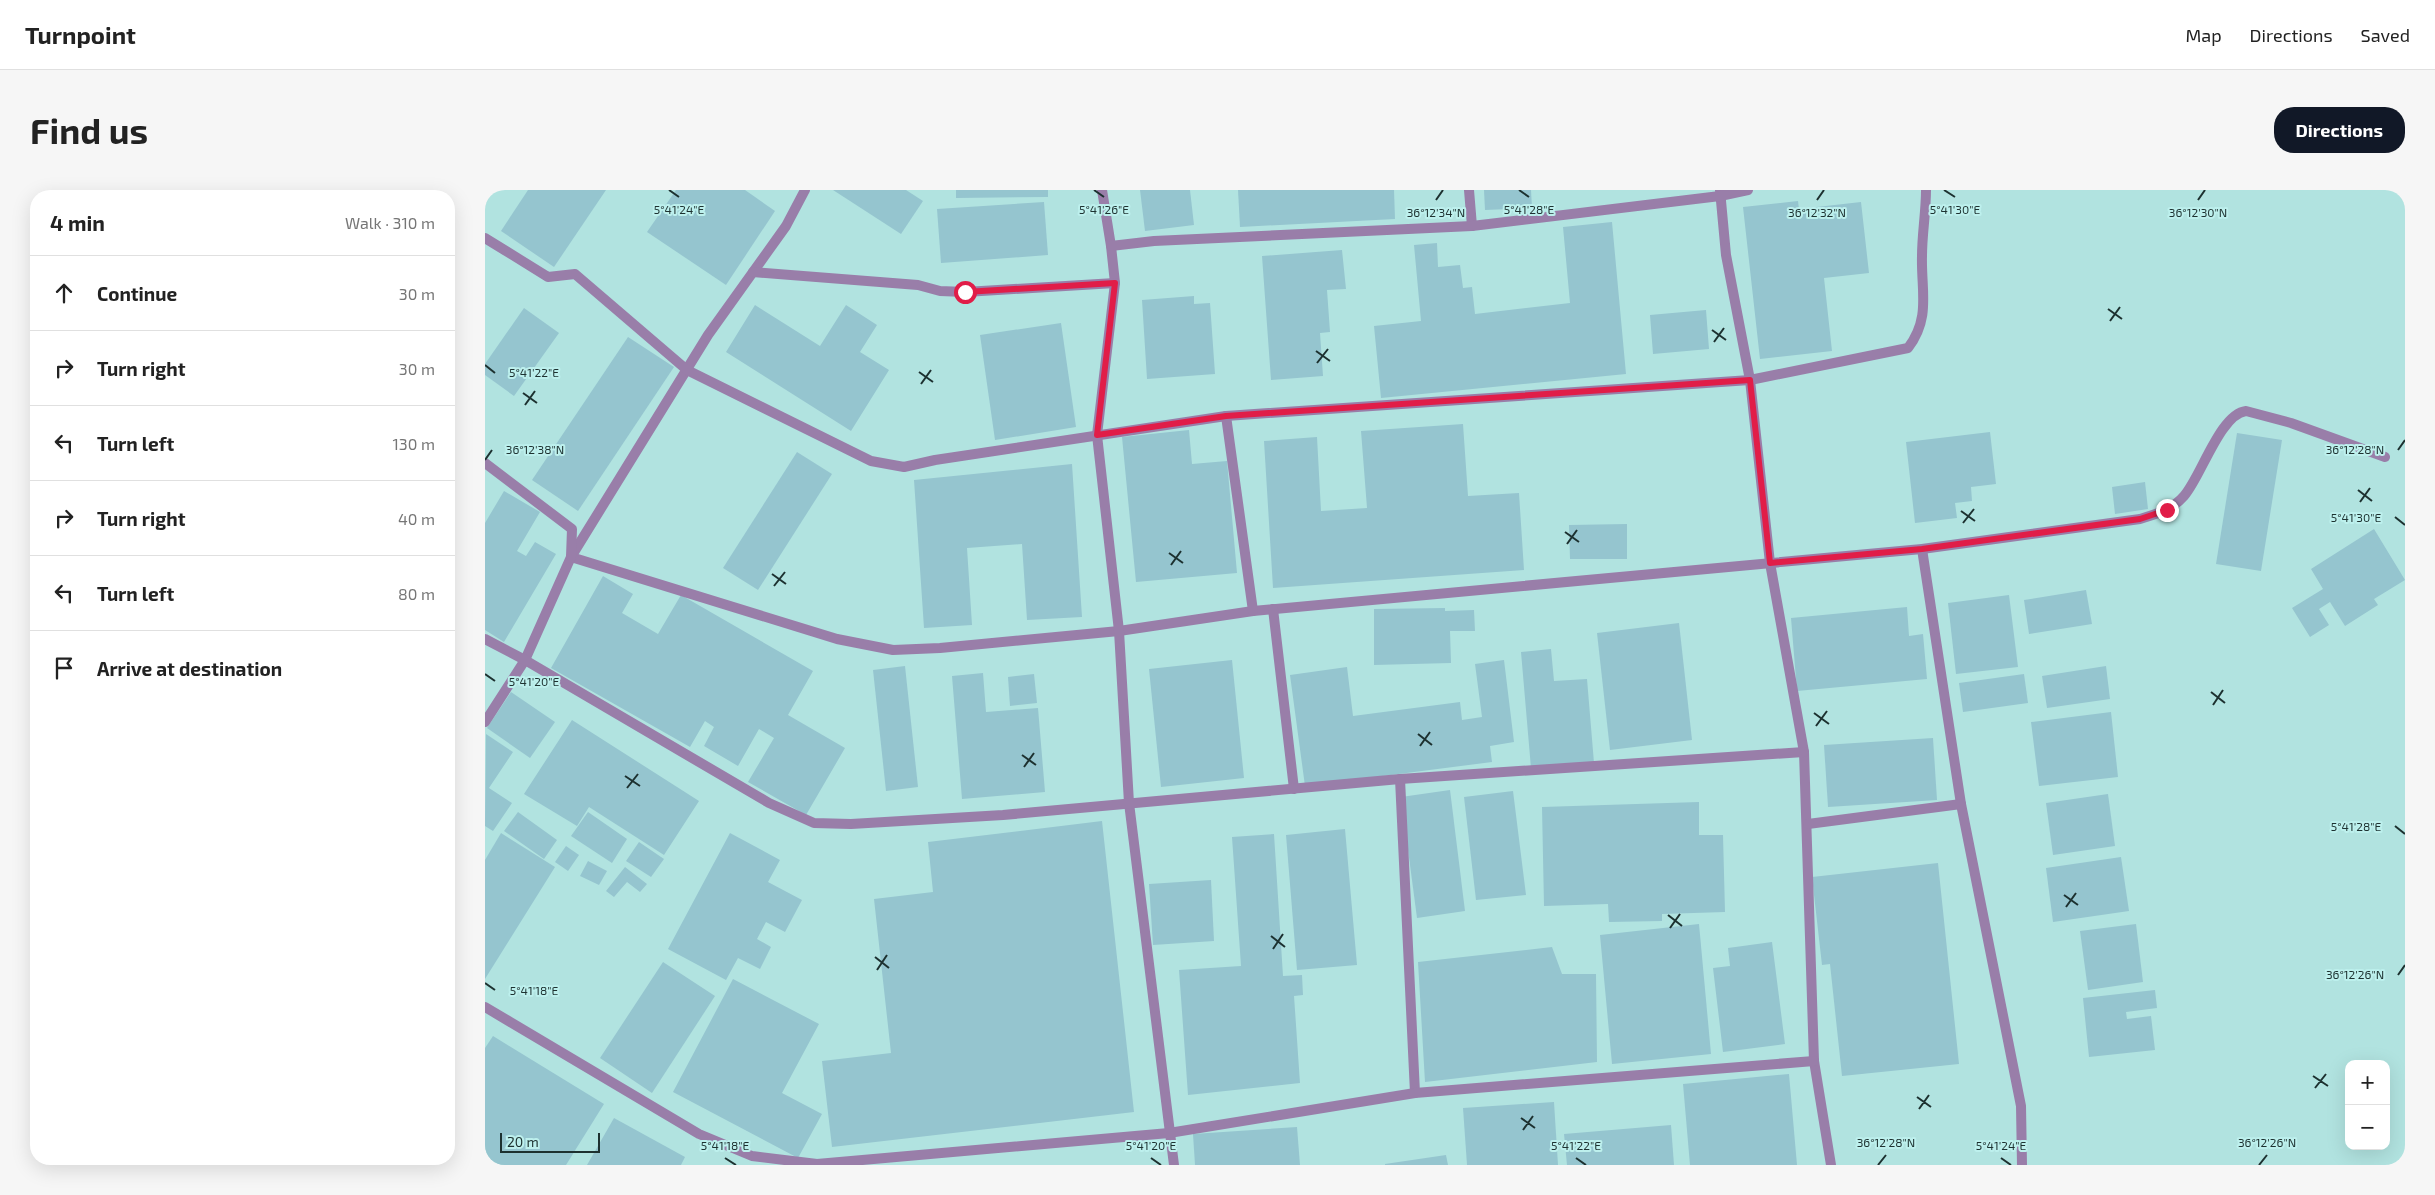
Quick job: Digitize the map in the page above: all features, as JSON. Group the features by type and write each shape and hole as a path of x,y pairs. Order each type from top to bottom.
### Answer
{"street":[{"path":"485,722 525,660 571,557 708,334 786,226 805,190"},
{"path":"1102,190 1115,283 1097,435 1119,631 1129,803 1169,1133 1175,1165"},
{"path":"1469,190 1472,226"},
{"path":"1111,246 1154,241 1472,226 1748,190"},
{"path":"485,238 548,277 575,274 687,370 871,461 904,467 935,460 1226,416 1750,380 1908,348 1918,334 1922,322 1922,255 1926,190"},
{"path":"1720,193 1726,255 1750,380 1770,563 1804,752 1808,824 1814,1061 1831,1165"},
{"path":"753,272 918,285 940,292 1115,283"},
{"path":"571,557 837,639 893,650 940,648 1119,631 1253,610 1922,549 2140,519 2167,510 2184,496 2225,426 2240,412 2246,411 2291,423 2385,457"},
{"path":"1226,416 1253,610"},
{"path":"485,463 572,529 571,557"},
{"path":"1922,549 1961,804 2021,1106 2022,1165"},
{"path":"1273,609 1294,789"},
{"path":"485,639 525,660 769,803 814,823 851,824 1003,815 1400,779 1804,752"},
{"path":"1400,779 1415,1093"},
{"path":"1808,824 1961,804"},
{"path":"485,1007 699,1134 753,1156 817,1164 1169,1133 1415,1093 1814,1061"}],"building":[{"path":"528,190 606,190 554,267 501,231"},
{"path":"676,190 745,190 775,211 726,285 647,232"},
{"path":"833,190 906,190 923,201 901,234"},
{"path":"956,190 1048,190 1048,197 956,198"},
{"path":"1140,190 1190,190 1194,225 1145,231"},
{"path":"1238,190 1394,190 1395,219 1240,227"},
{"path":"1484,190 1531,190 1532,208 1485,210"},
{"path":"1798,201 1799,209 1861,202 1869,273 1824,278 1832,351 1760,359 1743,207"},
{"path":"1044,202 1048,255 941,263 937,209"},
{"path":"1612,222 1626,374 1381,398 1374,326 1421,321 1414,245 1437,243 1438,267 1460,265 1463,288 1472,287 1475,314 1570,303 1563,227"},
{"path":"1342,250 1346,289 1327,290 1330,332 1320,333 1323,376 1271,380 1262,256"},
{"path":"1194,296 1194,304 1210,303 1215,374 1147,379 1142,300"},
{"path":"755,305 820,346 846,305 877,325 860,352 889,370 851,431 726,352"},
{"path":"524,308 559,333 514,396 485,375 485,364"},
{"path":"1706,310 1709,349 1653,354 1650,315"},
{"path":"1061,323 1076,427 995,440 980,335"},
{"path":"628,337 674,367 578,511 532,480"},
{"path":"1463,424 1468,496 1519,493 1524,570 1273,588 1264,441 1317,437 1321,511 1367,508 1361,431"},
{"path":"1189,430 1192,464 1227,461 1237,573 1136,582 1122,437"},
{"path":"1990,432 1996,484 1971,487 1972,501 1955,503 1957,518 1915,523 1906,442"},
{"path":"2237,433 2282,440 2261,571 2216,564"},
{"path":"797,452 832,474 758,590 723,568"},
{"path":"1072,464 1082,617 1027,620 1022,544 967,548 972,625 924,628 914,480"},
{"path":"2145,482 2148,509 2115,514 2112,487"},
{"path":"504,491 540,512 517,551 526,556 535,542 556,554 504,642 485,630 485,523"},
{"path":"1627,524 1627,559 1570,559 1569,525"},
{"path":"2374,529 2405,580 2374,599 2378,605 2345,626 2330,602 2319,609 2329,625 2310,637 2292,608 2323,589 2311,569"},
{"path":"603,576 633,594 622,613 658,634 681,595 813,671 788,715 845,748 806,815 748,782 774,738 759,729 738,766 704,746 714,727 705,721 690,747 551,668"},
{"path":"2086,590 2092,624 2029,634 2024,600"},
{"path":"2009,595 2018,667 1956,674 1948,603"},
{"path":"1907,607 1909,636 1923,634 1927,679 1797,691 1791,618"},
{"path":"1445,608 1445,611 1474,610 1475,631 1450,631 1451,663 1374,665 1374,609"},
{"path":"1679,623 1692,740 1610,750 1597,633"},
{"path":"1551,649 1554,681 1587,679 1594,763 1531,768 1521,652"},
{"path":"1232,660 1244,778 1161,787 1149,669"},
{"path":"1504,660 1514,742 1490,746 1492,762 1305,786 1290,675 1347,667 1353,716 1460,702 1462,720 1482,717 1475,664"},
{"path":"905,666 918,787 886,791 873,670"},
{"path":"2106,666 2110,699 2047,708 2042,676"},
{"path":"983,673 986,712 1038,708 1045,792 962,799 952,676"},
{"path":"1034,674 1037,703 1010,706 1008,677"},
{"path":"2024,674 2028,703 1963,712 1959,683"},
{"path":"511,692 555,722 530,758 487,728"},
{"path":"2111,712 2118,777 2039,786 2031,722"},
{"path":"572,720 699,801 664,855 589,807 577,826 524,794"},
{"path":"486,734 513,752 489,788 512,803 493,831 485,826"},
{"path":"1933,738 1937,800 1828,807 1824,745"},
{"path":"1450,790 1465,911 1417,918 1401,797"},
{"path":"1513,791 1526,895 1476,900 1464,797"},
{"path":"2108,794 2115,846 2053,855 2046,803"},
{"path":"1699,802 1699,835 1723,835 1725,912 1662,914 1662,921 1609,922 1608,904 1544,906 1542,807"},
{"path":"518,812 557,840 544,859 504,831"},
{"path":"588,812 627,839 612,863 571,836"},
{"path":"1102,821 1134,1112 832,1147 822,1061 891,1053 874,899 933,892 928,842"},
{"path":"1345,829 1357,965 1297,970 1286,835"},
{"path":"501,833 555,867 485,979 485,860"},
{"path":"730,833 780,860 768,882 802,900 785,932 766,922 757,939 771,947 760,969 738,958 726,980 668,949"},
{"path":"1274,834 1283,976 1302,975 1303,995 1294,996 1300,1083 1188,1095 1179,970 1241,966 1232,837"},
{"path":"639,842 664,859 651,877 626,861"},
{"path":"566,846 579,855 568,871 555,862"},
{"path":"2121,857 2129,911 2053,922 2046,868"},
{"path":"588,861 607,871 599,885 580,876"},
{"path":"1938,863 1959,1064 1842,1076 1830,964 1822,965 1812,877"},
{"path":"625,867 647,884 640,892 627,882 614,897 606,891"},
{"path":"1211,880 1214,941 1153,945 1149,884"},
{"path":"1699,924 1711,1054 1612,1064 1600,935"},
{"path":"2136,924 2143,982 2088,990 2080,931"},
{"path":"1772,942 1785,1044 1723,1052 1713,968 1730,966 1728,948"},
{"path":"1552,947 1562,974 1596,974 1597,1062 1425,1082 1418,962"},
{"path":"663,962 715,996 652,1093 600,1058"},
{"path":"733,979 819,1024 782,1093 822,1114 798,1158 673,1092"},
{"path":"2155,990 2157,1008 2126,1012 2127,1019 2151,1016 2155,1050 2089,1057 2083,998"},
{"path":"493,1036 604,1104 566,1165 485,1165 485,1048"},
{"path":"1789,1074 1797,1165 1690,1165 1683,1084"},
{"path":"1554,1102 1558,1165 1467,1165 1463,1108"},
{"path":"614,1118 685,1157 681,1165 587,1165"},
{"path":"1671,1125 1674,1165 1567,1165 1564,1134"},
{"path":"1297,1127 1300,1165 1195,1165 1193,1134"},
{"path":"1446,1155 1448,1165 1385,1165 1385,1164"}],"route":[{"path":"965,292 1115,283 1097,435 1226,416 1750,380 1770,563 1922,549 2140,519 2167,510"}]}
